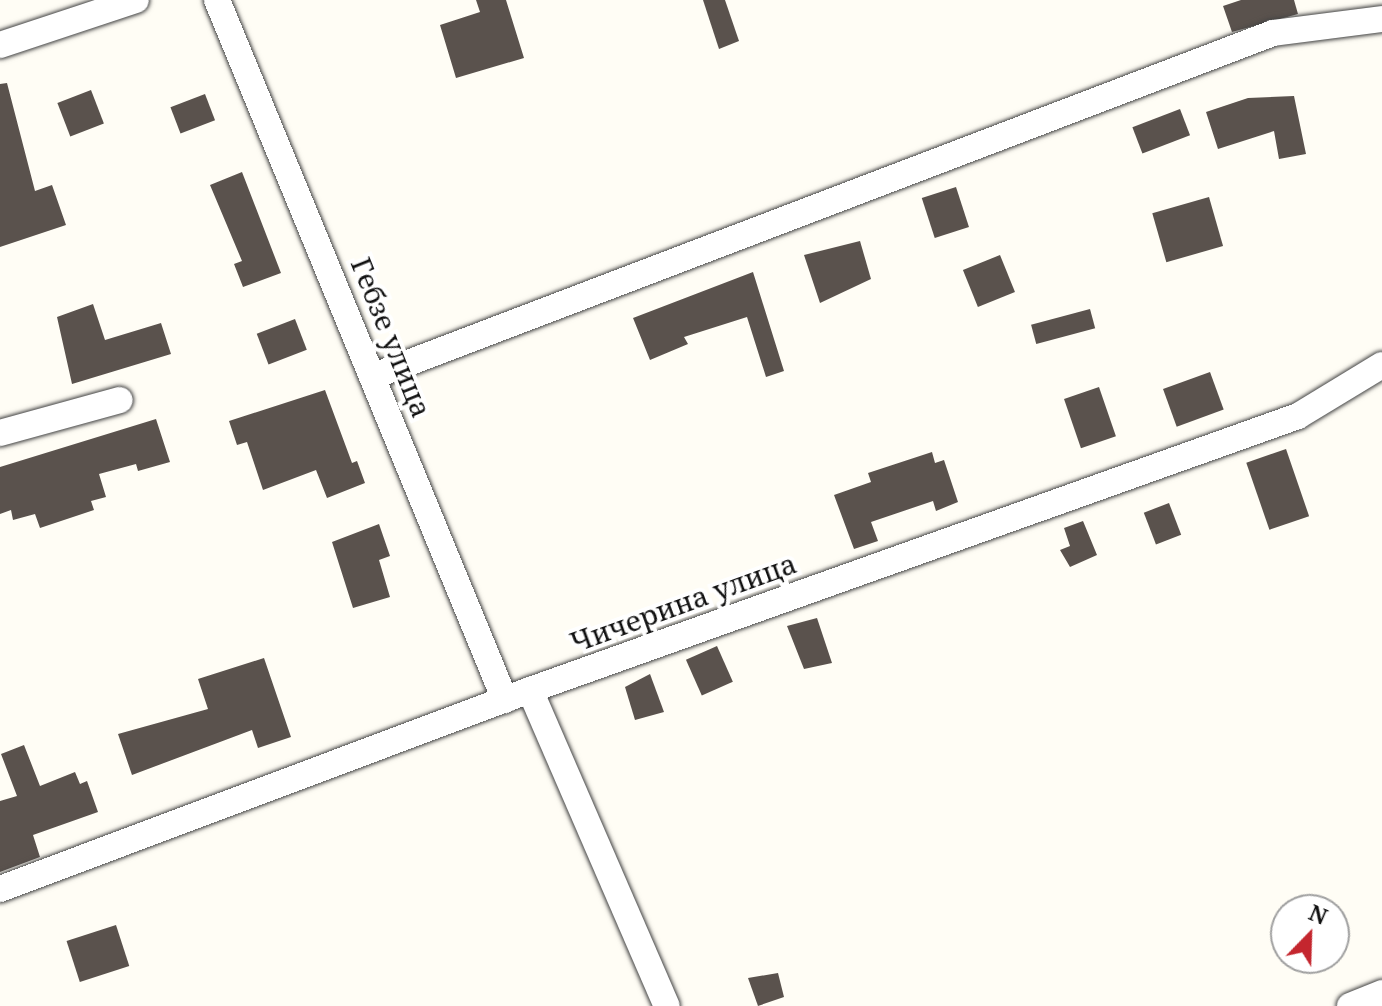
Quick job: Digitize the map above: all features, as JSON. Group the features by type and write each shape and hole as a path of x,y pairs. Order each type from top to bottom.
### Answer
{"street":[{"path":"0,45 136,0"},
{"name":"Гебзе улица","path":"217,0 505,700"},
{"path":"374,376 1273,33 1382,19"},
{"name":"Чичерина улица","path":"0,889 530,690 1298,416 1382,365"},
{"path":"0,433 120,400"},
{"path":"530,690 667,1006"},
{"path":"1350,1006 1382,993"}],"building":[{"path":"476,0 506,0 524,58 456,78 440,25 480,12"},
{"path":"703,0 725,0 739,41 719,49"},
{"path":"1241,0 1294,0 1298,14 1232,32 1223,6"},
{"path":"7,83 35,191 52,185 66,225 0,247 0,84"},
{"path":"91,90 104,124 70,137 57,103"},
{"path":"205,94 215,120 180,133 170,107"},
{"path":"1294,96 1306,154 1279,159 1274,131 1218,149 1206,112 1248,98"},
{"path":"1180,109 1190,135 1142,153 1132,127"},
{"path":"242,172 281,273 243,287 234,264 242,261 210,185"},
{"path":"956,187 969,227 935,238 922,198"},
{"path":"1209,197 1223,246 1166,262 1152,213"},
{"path":"860,241 871,279 820,303 804,255"},
{"path":"1000,255 1015,292 978,307 963,270"},
{"path":"753,272 784,371 766,377 747,317 684,337 688,344 650,360 633,318"},
{"path":"93,304 105,340 161,323 171,354 72,384 57,317"},
{"path":"1090,309 1095,328 1036,344 1031,325"},
{"path":"295,319 307,350 269,365 257,334"},
{"path":"1210,372 1224,410 1177,427 1163,389"},
{"path":"1099,387 1116,436 1081,448 1064,399"},
{"path":"325,390 352,463 357,461 365,483 327,498 316,470 263,490 247,442 237,445 229,421"},
{"path":"156,419 170,462 138,471 136,464 99,474 106,497 91,501 94,510 40,528 35,514 13,520 11,510 0,514 0,467"},
{"path":"1286,449 1309,516 1269,530 1246,463"},
{"path":"932,452 935,463 944,460 958,502 936,511 933,501 871,522 878,541 854,549 834,495 871,482 868,473"},
{"path":"1169,503 1181,535 1156,544 1144,513"},
{"path":"1083,521 1097,555 1070,567 1060,550 1070,546 1064,528"},
{"path":"379,524 390,556 379,560 390,597 353,608 332,542"},
{"path":"817,618 832,663 804,669 787,626"},
{"path":"717,646 733,682 702,695 686,660"},
{"path":"264,658 291,737 258,748 252,730 132,775 118,734 208,709 198,679"},
{"path":"650,674 664,712 635,720 625,687"},
{"path":"24,745 40,786 75,772 80,784 87,781 98,812 33,835 40,857 0,872 0,801 17,796 1,754"},
{"path":"116,925 129,966 80,982 67,941"},
{"path":"778,973 784,997 758,1006 748,978"}]}
